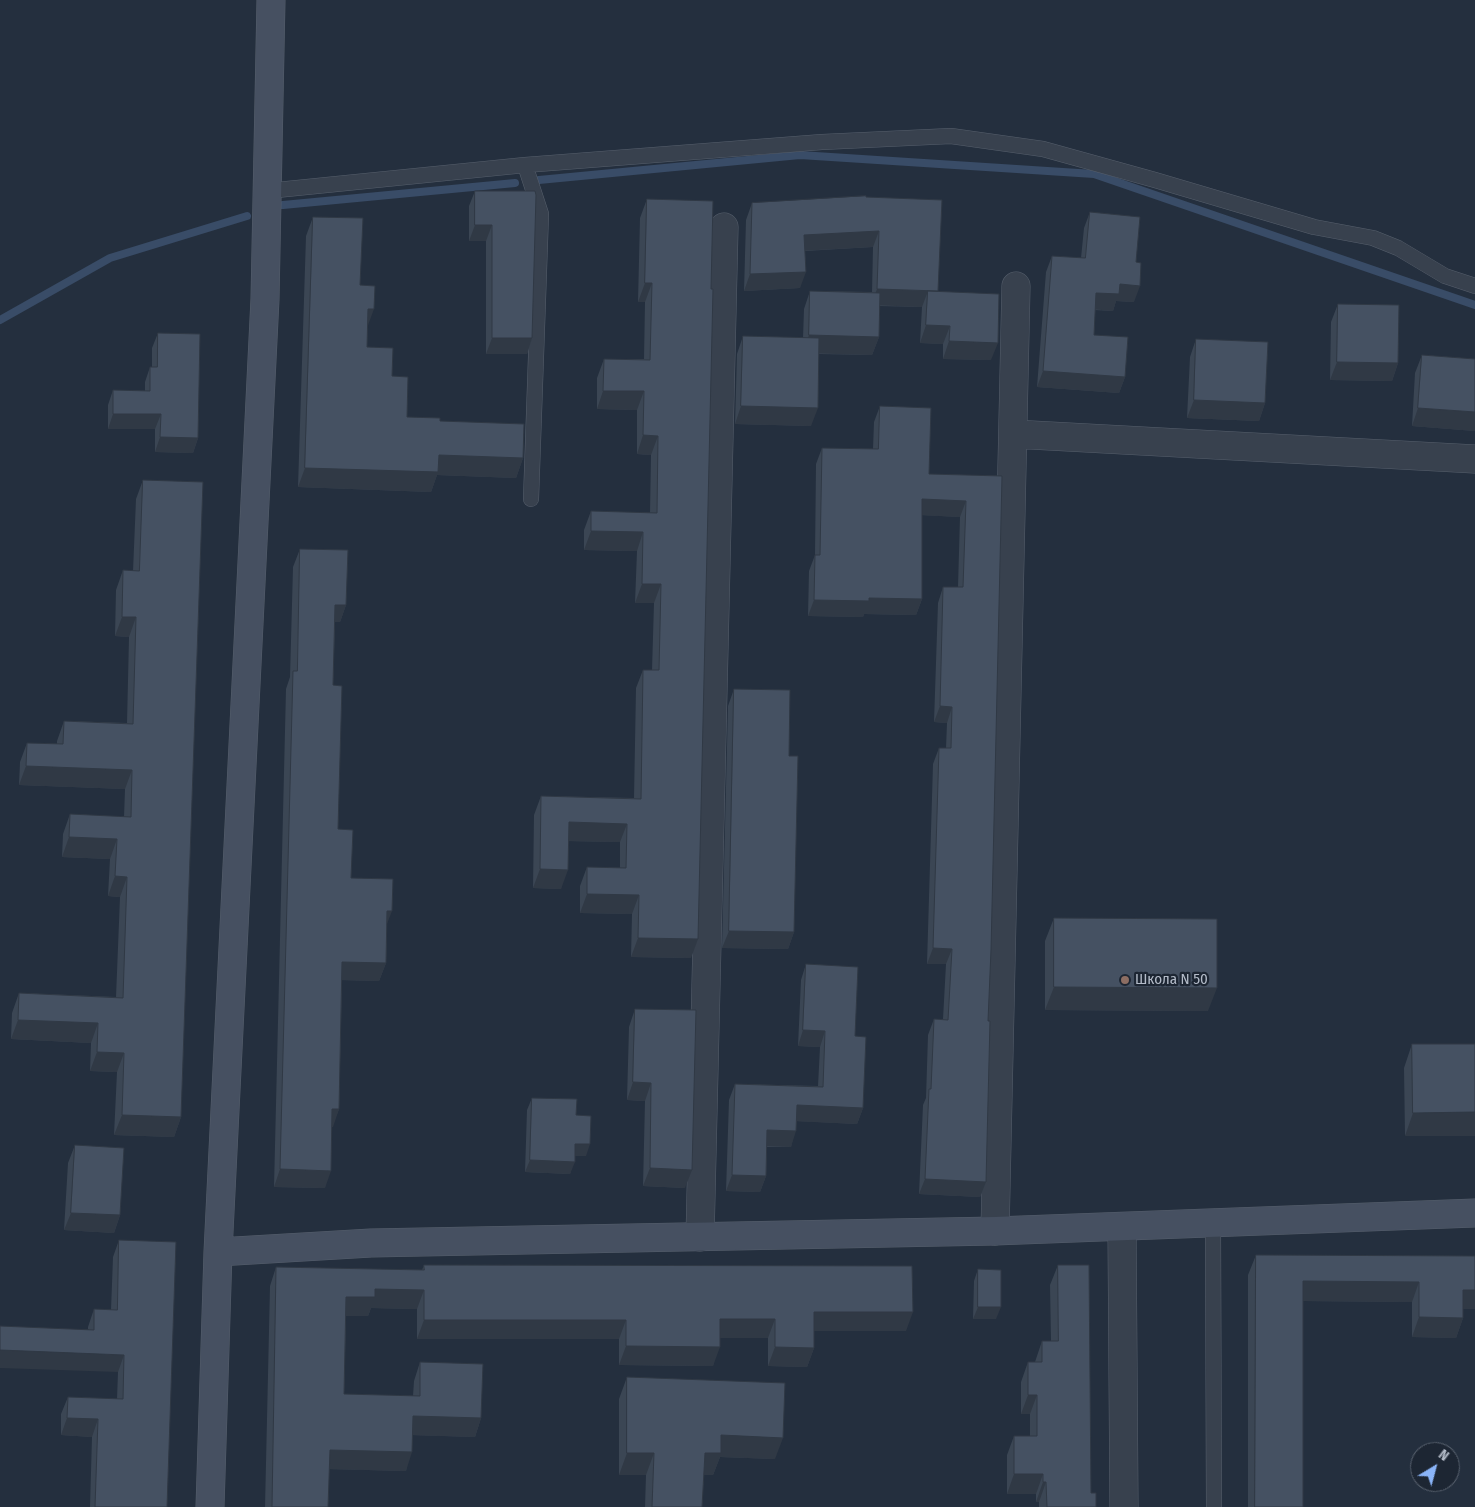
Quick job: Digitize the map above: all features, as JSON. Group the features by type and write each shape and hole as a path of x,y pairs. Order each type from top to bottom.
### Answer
{"street":[{"path":"210,1507 218,1252 265,299 271,0"},
{"path":"700,1237 724,227"},
{"path":"995,1232 1016,286"},
{"path":"1013,434 1475,459"},
{"path":"218,1252 371,1243 995,1232 1475,1213"},
{"path":"1122,1228 1124,1507"}],"lane":[{"path":"267,191 525,164 822,142 951,136 1043,150 1155,180 1314,227 1373,238 1398,248 1445,276 1475,286"},
{"path":"525,164 541,214 531,499"},
{"path":"1213,1224 1214,1507"}],"building":[{"path":"475,191 535,191 532,338 492,338 492,225 475,225"},
{"path":"866,196 942,200 938,291 877,289 879,231 804,235 806,272 750,274 752,203"},
{"path":"647,199 713,201 711,289 713,289 698,939 638,938 639,895 587,894 587,867 626,868 627,824 569,822 568,870 540,869 541,796 641,799 643,670 659,670 661,584 642,584 643,532 591,531 591,511 657,513 658,436 643,435 644,391 603,391 604,359 650,360 652,283 645,283"},
{"path":"1090,212 1140,217 1136,262 1141,263 1140,286 1120,284 1119,294 1096,293 1094,335 1128,337 1125,377 1043,371 1052,256 1085,258"},
{"path":"313,217 363,218 360,285 375,286 374,309 368,309 367,347 393,348 392,376 408,377 407,417 440,418 440,421 524,424 523,458 439,455 438,472 305,468"},
{"path":"810,291 880,293 879,337 809,335"},
{"path":"928,291 999,294 998,343 949,341 950,326 926,325"},
{"path":"1338,304 1399,305 1398,363 1337,362"},
{"path":"158,333 200,334 198,438 160,437 161,414 113,414 113,390 150,391 150,367 157,367"},
{"path":"743,336 819,338 818,408 741,406"},
{"path":"1196,339 1268,342 1265,403 1194,400"},
{"path":"1422,355 1475,359 1475,412 1418,408"},
{"path":"880,406 931,408 929,474 1002,476 988,1021 990,1021 986,1182 925,1179 934,1019 948,1020 952,949 933,948 939,748 951,748 952,707 940,706 943,587 963,587 966,501 922,499 922,599 869,598 869,601 814,600 815,555 820,555 822,448 878,449"},
{"path":"143,480 203,482 181,1117 122,1115 124,1053 97,1052 98,1023 18,1020 19,993 123,998 127,877 115,876 117,839 69,837 70,814 131,817 132,770 26,766 27,743 63,744 64,721 133,724 136,617 122,617 123,570 139,571"},
{"path":"300,549 348,550 346,605 335,605 333,685 342,686 338,829 353,830 351,878 393,879 392,911 387,911 386,963 342,962 339,1109 332,1109 331,1171 280,1169 293,671 297,671"},
{"path":"734,689 790,690 789,756 798,756 794,932 729,931"},
{"path":"1054,918 1217,919 1217,988 1054,987"},
{"path":"806,964 858,967 855,1036 866,1037 863,1108 797,1105 796,1131 767,1130 766,1176 732,1175 735,1084 823,1087 825,1031 803,1030"},
{"path":"635,1009 696,1010 692,1170 650,1168 651,1083 633,1082"},
{"path":"1412,1044 1475,1044 1475,1112 1413,1113"},
{"path":"532,1098 577,1099 576,1115 591,1116 590,1144 575,1144 575,1162 530,1160"},
{"path":"75,1145 124,1148 120,1215 71,1213"},
{"path":"119,1240 176,1242 167,1507 95,1507 98,1419 67,1418 68,1397 123,1399 124,1355 0,1350 0,1326 94,1330 94,1309 117,1310"},
{"path":"1256,1255 1475,1256 1475,1290 1463,1290 1463,1318 1419,1317 1419,1282 1303,1281 1303,1507 1255,1507"},
{"path":"424,1265 912,1266 913,1312 814,1312 814,1348 775,1347 775,1319 720,1319 720,1347 626,1346 626,1320 424,1320 424,1290 375,1289 375,1297 346,1297 344,1394 420,1396 420,1362 483,1364 481,1418 413,1416 412,1452 330,1450 328,1507 272,1507 276,1267 424,1270"},
{"path":"1058,1265 1089,1265 1091,1493 1096,1493 1096,1507 1047,1507 1046,1482 1043,1482 1043,1474 1014,1474 1014,1436 1037,1436 1037,1395 1028,1395 1028,1362 1042,1362 1042,1341 1058,1341"},
{"path":"978,1269 1001,1270 1001,1307 978,1307"},
{"path":"627,1377 785,1383 783,1438 721,1435 721,1453 705,1453 702,1507 652,1507 654,1453 627,1453"}],"waterway":[{"path":"539,180 800,155 1094,174 1475,305"},
{"path":"283,205 515,183"},
{"path":"0,320 110,258 247,216"}],"place":[{"name":"Школа N 50","path":"1125,980"}]}
